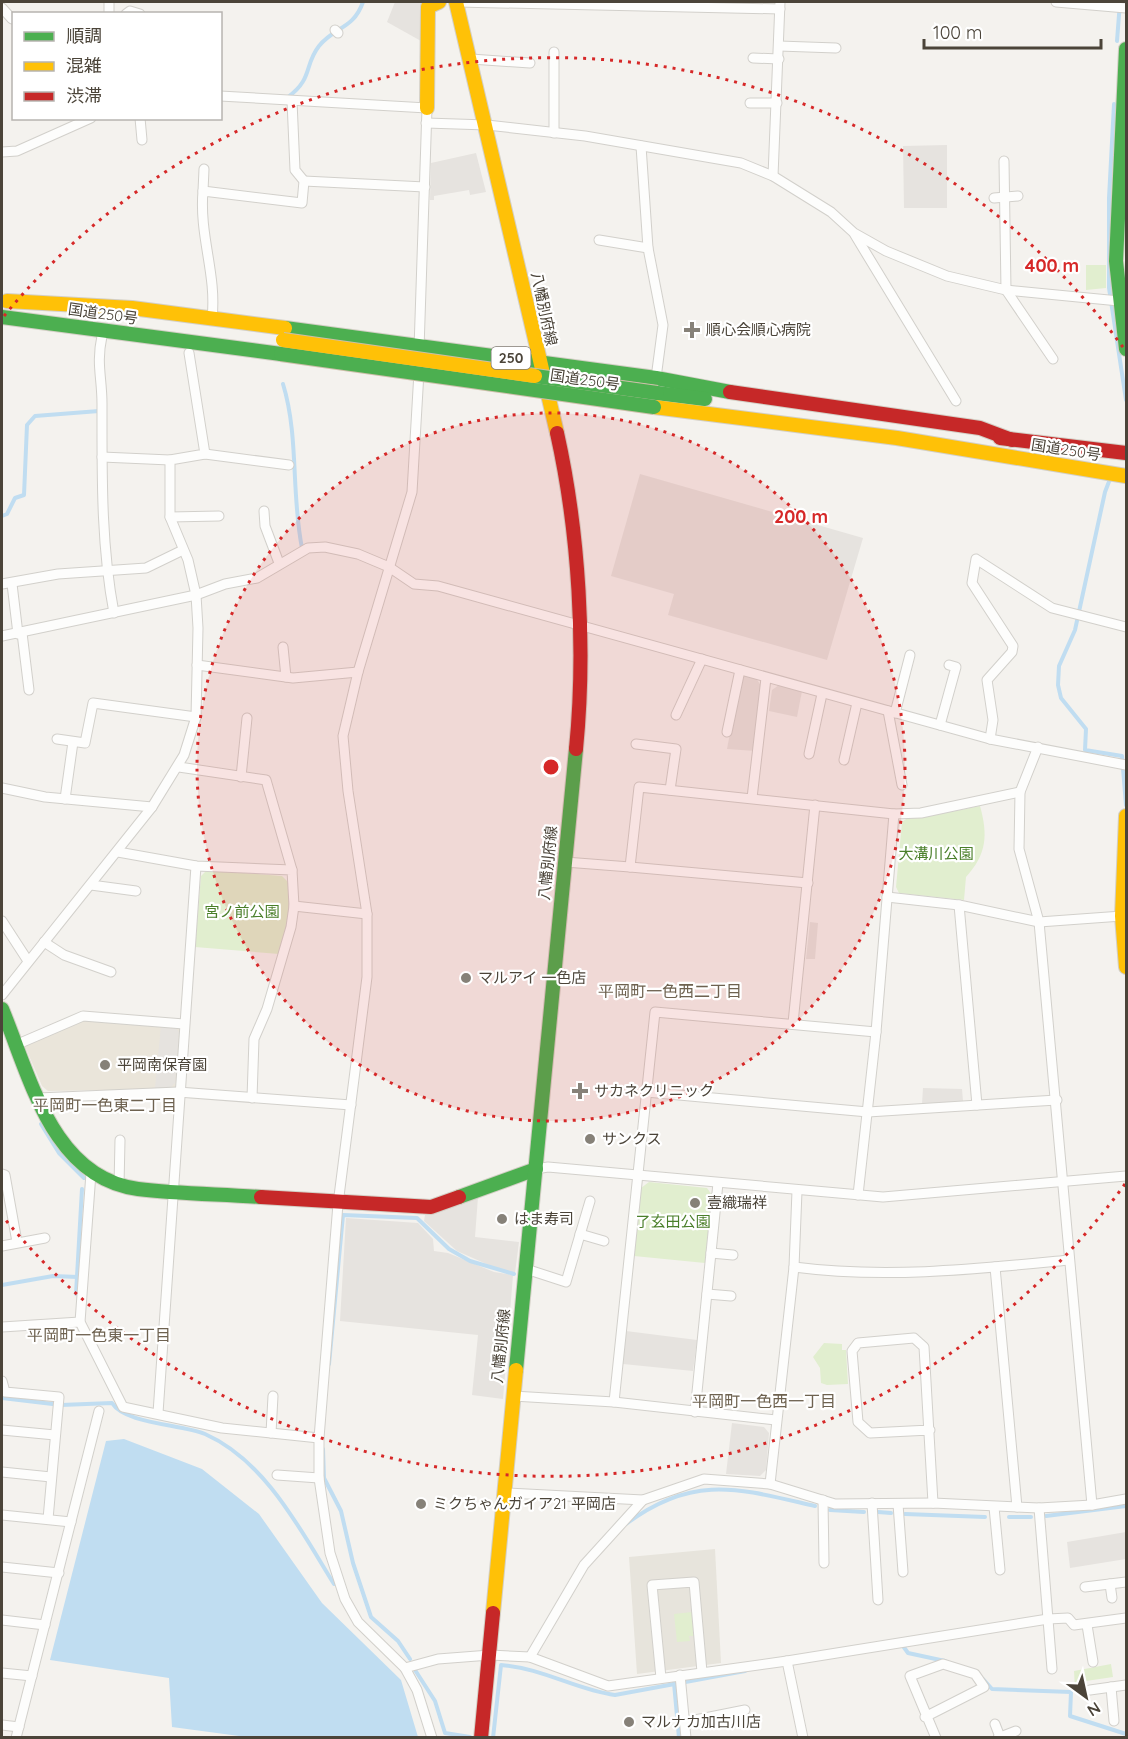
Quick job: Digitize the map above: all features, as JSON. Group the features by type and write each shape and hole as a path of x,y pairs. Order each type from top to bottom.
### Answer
{"main road":[{"path":"427,108 428,7 439,2"},
{"name":"八幡別府線","path":"457,2 487,125 539,362 554,410 569,494 578,578 580,627 578,732 481,1737"},
{"path":"1126,49 1116,261 1126,349"},
{"name":"250","path":"4,301 132,308 656,378 711,389 980,428 1012,440"},
{"name":"国道250号","path":"4,301 657,393 1126,453"},
{"name":"国道250号","path":"2,317 654,407 897,438 1126,476"},
{"path":"1126,816 1122,916 1126,966"},
{"path":"2,1009 52,1131 91,1173 119,1186 338,1204 431,1207 536,1169"}],"street":[{"path":"457,2 780,5 773,176"},
{"path":"1056,2 1126,8"},
{"path":"2,8 12,19"},
{"path":"779,46 836,48"},
{"path":"554,52 554,133"},
{"path":"753,58 779,58"},
{"path":"471,59 530,63"},
{"path":"222,96 427,108 412,492 358,672 343,736 348,791 367,914 367,977 338,1204 319,1438 319,1478 330,1553 345,1599 358,1622 405,1668 417,1690 432,1737"},
{"path":"203,191 302,203 304,181 296,170 292,101"},
{"path":"750,102 777,103"},
{"path":"2,152 17,151 87,120"},
{"path":"140,120 142,140"},
{"path":"426,123 487,125 554,133 741,163 773,176 831,212 854,233 886,251 947,276 1006,290 1119,301"},
{"path":"641,146 648,248 663,325 656,378"},
{"path":"1004,162 1006,290 1053,359"},
{"path":"204,169 202,228 209,260 214,303 212,318"},
{"path":"304,181 425,187"},
{"path":"994,198 1018,196"},
{"path":"854,233 956,401"},
{"path":"599,240 648,248"},
{"path":"102,336 97,358 102,400 106,571 114,613"},
{"path":"189,353 205,454"},
{"path":"102,457 170,460 205,454 289,465"},
{"path":"2,995 152,807 179,766 196,717 196,595 183,550 170,517 170,460"},
{"path":"264,511 260,528 279,563"},
{"path":"170,517 219,516"},
{"path":"2,636 196,595 225,584 258,578 279,563 308,548 325,547 358,554 389,567 414,584 438,586 822,694 990,738 1126,765"},
{"path":"2,585 58,574 146,568 183,550"},
{"path":"990,738 993,720 987,681 1012,652 1013,646 972,583 976,559 1052,608 1072,615 1126,627"},
{"path":"12,584 29,690"},
{"path":"283,646 286,677"},
{"path":"902,785 892,712 910,655"},
{"path":"675,715 702,659"},
{"path":"197,665 286,677 358,672"},
{"path":"940,725 956,667 949,665"},
{"path":"727,732 740,670"},
{"path":"752,798 766,678"},
{"path":"809,754 822,694"},
{"path":"57,739 85,743 93,703 196,717"},
{"path":"844,760 857,703"},
{"path":"240,777 247,718"},
{"path":"653,746 654,734"},
{"path":"65,799 73,742"},
{"path":"636,744 676,749 670,790"},
{"path":"1038,747 1020,792 1020,858 1039,922 1057,1100 1069,1260 1092,1505"},
{"path":"179,766 266,780 292,870 294,906 291,927 267,1009 254,1039 252,1098"},
{"path":"630,867 639,787 894,814 921,813 1020,792"},
{"path":"2,788 65,799 152,807"},
{"path":"793,1023 815,805"},
{"path":"858,1195 876,1032 894,814"},
{"path":"118,852 196,866 292,870"},
{"path":"564,862 808,883"},
{"path":"158,1413 174,1192 178,1092 196,866"},
{"path":"91,885 136,891"},
{"path":"887,897 959,905 1039,922 1122,916"},
{"path":"959,905 977,1105"},
{"path":"294,906 367,914"},
{"path":"2,921 28,961"},
{"path":"44,942 64,955 111,972"},
{"path":"614,1402 655,1012 876,1032"},
{"path":"18,1044 83,1016 184,1024"},
{"path":"38,1098 178,1092 351,1105"},
{"path":"646,1092 868,1112 1057,1100"},
{"path":"119,1186 120,1140"},
{"path":"536,1169 548,1167 858,1195 918,1195 1126,1176"},
{"path":"91,1173 80,1322 123,1407 222,1428 319,1438"},
{"path":"2,1174 4,1175 6,1205 17,1242"},
{"path":"695,1412 718,1183"},
{"path":"770,1484 794,1267 797,1191"},
{"path":"526,1269 566,1282 590,1201"},
{"path":"580,1234 604,1241"},
{"path":"2,1246 45,1238"},
{"path":"711,1253 733,1255"},
{"path":"794,1267 840,1273 895,1274 1069,1260"},
{"path":"994,1267 1017,1507"},
{"path":"707,1293 731,1296"},
{"path":"2,1327 80,1322"},
{"path":"930,1430 870,1433 858,1422 852,1351 858,1343 914,1338 924,1347 930,1430 933,1503"},
{"path":"2,1381 4,1392 59,1397 48,1519"},
{"path":"271,1433 273,1396"},
{"path":"513,1396 614,1402 776,1420"},
{"path":"16,1737 99,1411"},
{"path":"2,1430 55,1435"},
{"path":"2,1472 51,1477"},
{"path":"277,1475 319,1478"},
{"path":"506,1493 643,1500 704,1479 770,1484 836,1504 933,1503 1039,1508 1092,1505 1126,1499"},
{"path":"530,1657 584,1565 643,1500"},
{"path":"823,1500 824,1563"},
{"path":"872,1503 878,1599"},
{"path":"898,1504 903,1572"},
{"path":"994,1507 1000,1570"},
{"path":"1039,1508 1052,1669"},
{"path":"2,1515 71,1522"},
{"path":"813,1552 824,1552"},
{"path":"989,1560 999,1559"},
{"path":"2,1567 59,1573"},
{"path":"661,1678 652,1585 694,1582 702,1672"},
{"path":"1085,1587 1126,1582"},
{"path":"1110,1584 1112,1598"},
{"path":"405,1668 438,1659 490,1654 530,1657 608,1686 787,1661 1048,1619 1068,1617 1074,1625 1126,1618"},
{"path":"2,1620 45,1625"},
{"path":"1087,1624 1093,1662"},
{"path":"787,1661 803,1737"},
{"path":"926,1717 984,1687 975,1674 943,1664 910,1676 926,1717 936,1737"},
{"path":"2,1673 32,1676"},
{"path":"680,1675 686,1737"},
{"path":"1090,1690 1126,1685"},
{"path":"1111,1687 1114,1721"},
{"path":"685,1722 745,1710"},
{"path":"995,1724 999,1737 1016,1731"},
{"path":"2,1725 19,1727"}],"shaded area":[{"path":"395,2 422,2 421,41 387,22"},
{"path":"947,145 947,208 904,208 903,146"},
{"path":"476,153 486,192 470,195 469,190 434,196 434,200 430,200 431,163"},
{"path":"640,474 863,538 827,660 668,615 674,594 611,576"},
{"path":"741,675 756,678 761,686 755,751 727,749"},
{"path":"779,685 802,691 797,717 769,711 772,690"},
{"path":"810,922 818,923 815,959 806,959"},
{"name":"平岡南保育園","path":"83,1018 181,1026 175,1089 48,1091 42,1086 24,1044"},
{"path":"161,1025 175,1027 179,1032 175,1083 170,1088 155,1088"},
{"path":"923,1088 962,1089 963,1101 922,1104"},
{"path":"478,1197 475,1237 519,1242 515,1273 500,1270 457,1251 424,1221 425,1215"},
{"path":"346,1218 418,1223 433,1239 434,1251 448,1253 494,1272 513,1275 503,1399 472,1395 478,1335 340,1321"},
{"path":"626,1331 697,1340 693,1371 623,1364"},
{"path":"732,1423 764,1427 769,1433 766,1470 760,1476 726,1474"},
{"path":"1126,1532 1126,1559 1070,1568 1067,1542"},
{"path":"715,1549 721,1663 637,1674 629,1557"}],"green space":[{"path":"1086,265 1106,265 1106,288 1086,290"},
{"name":"大溝川公園","path":"980,806 985,835 984,844 978,860 966,877 964,900 899,893 896,887 902,822 909,817 930,816"},
{"name":"宮ノ前公園","path":"207,870 282,876 289,883 289,916 279,954 195,947 201,876"},
{"name":"了玄田公園","path":"649,1182 707,1188 712,1195 705,1263 634,1256 641,1188"},
{"path":"824,1343 842,1344 842,1350 846,1350 848,1384 821,1383 820,1368 813,1357"},
{"path":"692,1612 694,1636 689,1636 690,1641 677,1642 674,1614"},
{"path":"1111,1664 1113,1677 1086,1681 1086,1685 1075,1689 1074,1671"}],"water":[{"path":"124,1439 202,1469 259,1514 322,1603 401,1680 418,1737 254,1738 172,1727 169,1678 50,1660 106,1441"}],"waterway":[{"path":"288,97 305,78 311,59 319,46 349,23 363,2"},
{"path":"1117,41 1120,2"},
{"path":"1114,104 1109,198 1109,288 1126,400"},
{"path":"283,384 291,424 302,548"},
{"path":"2,516 7,514 15,498 24,495 27,425 35,416 99,411"},
{"path":"1110,479 1105,492 1075,630 1059,666 1058,685 1061,698 1086,729 1085,750 1122,756 1126,805"},
{"path":"41,1124 59,1153 84,1178"},
{"path":"76,1294 82,1189"},
{"path":"329,1364 343,1215 417,1218 449,1249 470,1261 514,1274"},
{"path":"2,1285 53,1276 78,1277"},
{"path":"2,1398 61,1405 112,1403 129,1415 205,1434 227,1446 246,1461 280,1499 334,1584"},
{"path":"323,1449 324,1478 341,1511 353,1563 371,1617 398,1641 410,1659"},
{"path":"626,1524 674,1497 696,1491 740,1491 815,1506"},
{"path":"1046,1516 1126,1506"},
{"path":"830,1510 864,1512"},
{"path":"878,1512 891,1513"},
{"path":"905,1514 985,1517"},
{"path":"1009,1517 1031,1517"},
{"path":"900,1646 903,1646 908,1653 945,1661"},
{"path":"493,1738 501,1665 531,1670 587,1689 615,1695 745,1671"},
{"path":"415,1670 435,1701 445,1733 470,1737"},
{"path":"983,1679 992,1689 1071,1692 1070,1716 1126,1734"},
{"path":"674,1683 679,1738"}],"traffic: fast":[{"path":"1126,49 1116,261 1126,349"},
{"path":"2,317 281,354"},
{"path":"285,328 656,378 730,392"},
{"path":"281,354 654,407"},
{"path":"535,376 657,393"},
{"path":"657,393 705,399"},
{"path":"516,1370 576,749"},
{"path":"2,1009 48,1120 65,1145 84,1166 109,1181 138,1189 261,1197"},
{"path":"459,1197 536,1169"}],"traffic: slow":[{"path":"427,108 428,7 439,2"},
{"path":"456,2 557,433"},
{"path":"7,301 132,308 285,328"},
{"path":"283,340 535,376"},
{"path":"654,407 897,438 1126,476"},
{"path":"1126,816 1122,916 1126,967"},
{"path":"493,1613 516,1370"}],"traffic: jam":[{"path":"730,392 980,428 1012,440"},
{"path":"557,433 571,510 578,590 580,671 576,749"},
{"path":"1000,438 1126,453"},
{"path":"261,1197 431,1207 459,1197"},
{"path":"481,1738 493,1613"}],"place":[{"name":"順心会順心病院","path":"692,330"},
{"name":"マルアイ 一色店","path":"466,978"},
{"name":"平岡南保育園","path":"105,1065"},
{"name":"サカネクリニック","path":"580,1091"},
{"name":"サンクス","path":"590,1139"},
{"name":"壹織瑞祥","path":"695,1203"},
{"name":"はま寿司","path":"502,1219"},
{"name":"ミクちゃんガイア21 平岡店","path":"421,1504"},
{"name":"マルナカ加古川店","path":"629,1722"}],"district":[{"name":"平岡町一色西二丁目","path":"670,991"},
{"name":"平岡町一色東二丁目","path":"105,1105"},
{"name":"平岡町一色東一丁目","path":"99,1335"},
{"name":"平岡町一色西一丁目","path":"764,1401"}]}
